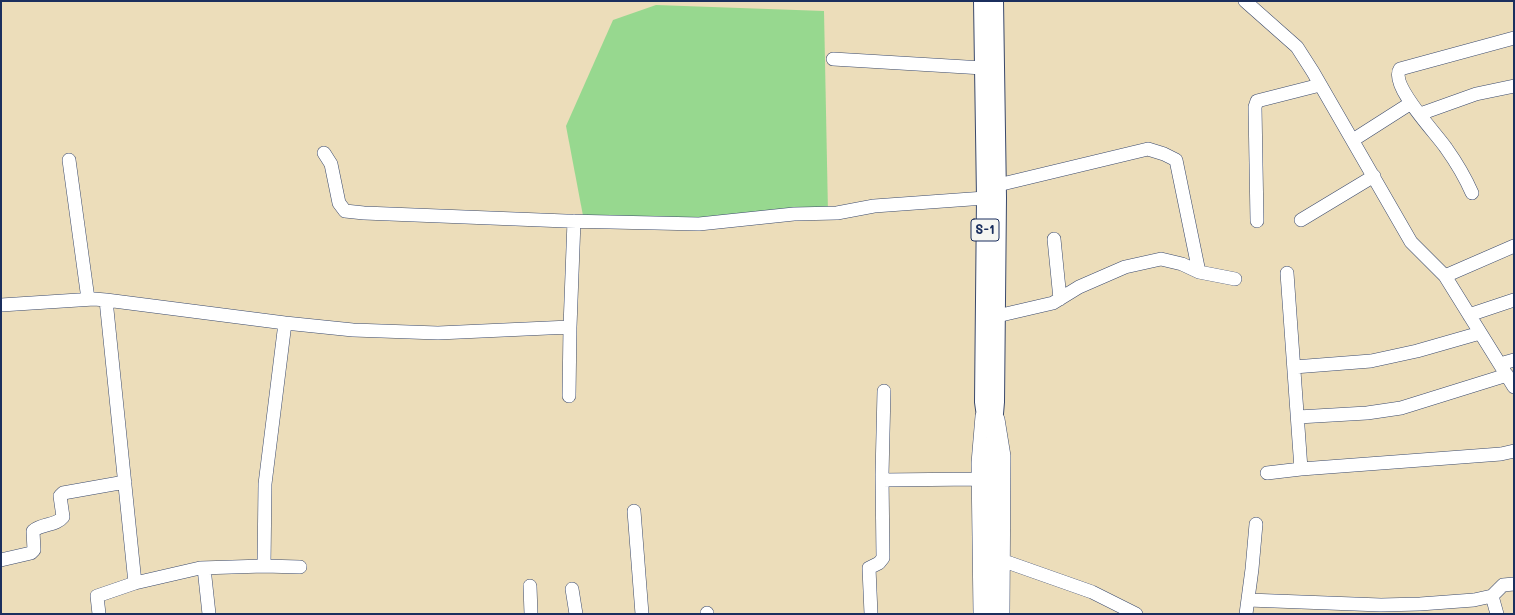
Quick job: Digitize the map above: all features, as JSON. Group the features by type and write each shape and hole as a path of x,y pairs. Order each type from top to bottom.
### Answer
{"main road":[{"name":"S-1","path":"982,1 991,459 990,614"},
{"name":"S-1","path":"990,402 997,316 998,185 995,1"}],"street":[{"path":"1245,1 1297,47 1412,242 1445,276 1514,387"},
{"path":"1472,193 1446,148 1411,103 1399,80 1398,72 1400,69 1514,38"},
{"path":"833,58 983,68"},
{"path":"1257,221 1255,107 1257,101 1320,84"},
{"path":"1420,114 1476,94 1514,86"},
{"path":"1353,140 1411,103"},
{"path":"998,185 1148,149 1164,154 1176,160 1198,272"},
{"path":"324,153 331,164 339,203 345,211 364,213 699,224 794,214 837,213 874,206 985,198"},
{"path":"69,160 88,299"},
{"path":"1300,220 1374,176"},
{"path":"569,396 574,221"},
{"path":"1054,239 1060,299"},
{"path":"1445,276 1514,246"},
{"path":"997,316 1052,303 1079,287 1125,268 1161,259 1182,264 1198,272 1234,279"},
{"path":"1287,273 1301,470"},
{"path":"1,305 88,299 106,300 285,323 353,330 438,333 570,327"},
{"path":"106,300 135,583"},
{"path":"1469,315 1514,300"},
{"path":"264,566 265,484 285,323"},
{"path":"1294,367 1371,360 1417,351 1480,332"},
{"path":"1298,417 1401,408 1503,370 1514,360"},
{"path":"871,614 869,568 879,564 883,558 882,480 884,391"},
{"path":"980,614 978,463 990,402"},
{"path":"990,402 1004,456 1003,614"},
{"path":"1267,473 1501,454 1514,451"},
{"path":"882,480 978,479"},
{"path":"1,560 31,553 34,550 33,531 36,528 60,521 63,517 60,496 63,493 125,482"},
{"path":"634,511 642,614"},
{"path":"1246,614 1256,524"},
{"path":"1004,561 1092,592 1136,614"},
{"path":"99,614 97,596 135,583 204,568 264,566 300,567"},
{"path":"204,568 209,614"},
{"path":"1248,600 1319,609 1420,604 1474,600 1492,596 1503,585 1514,584"},
{"path":"530,586 531,614"},
{"path":"572,588 576,614"},
{"path":"1492,596 1497,614"}],"green space":[{"path":"656,5 824,11 828,213 584,221 566,126 613,20"}]}
